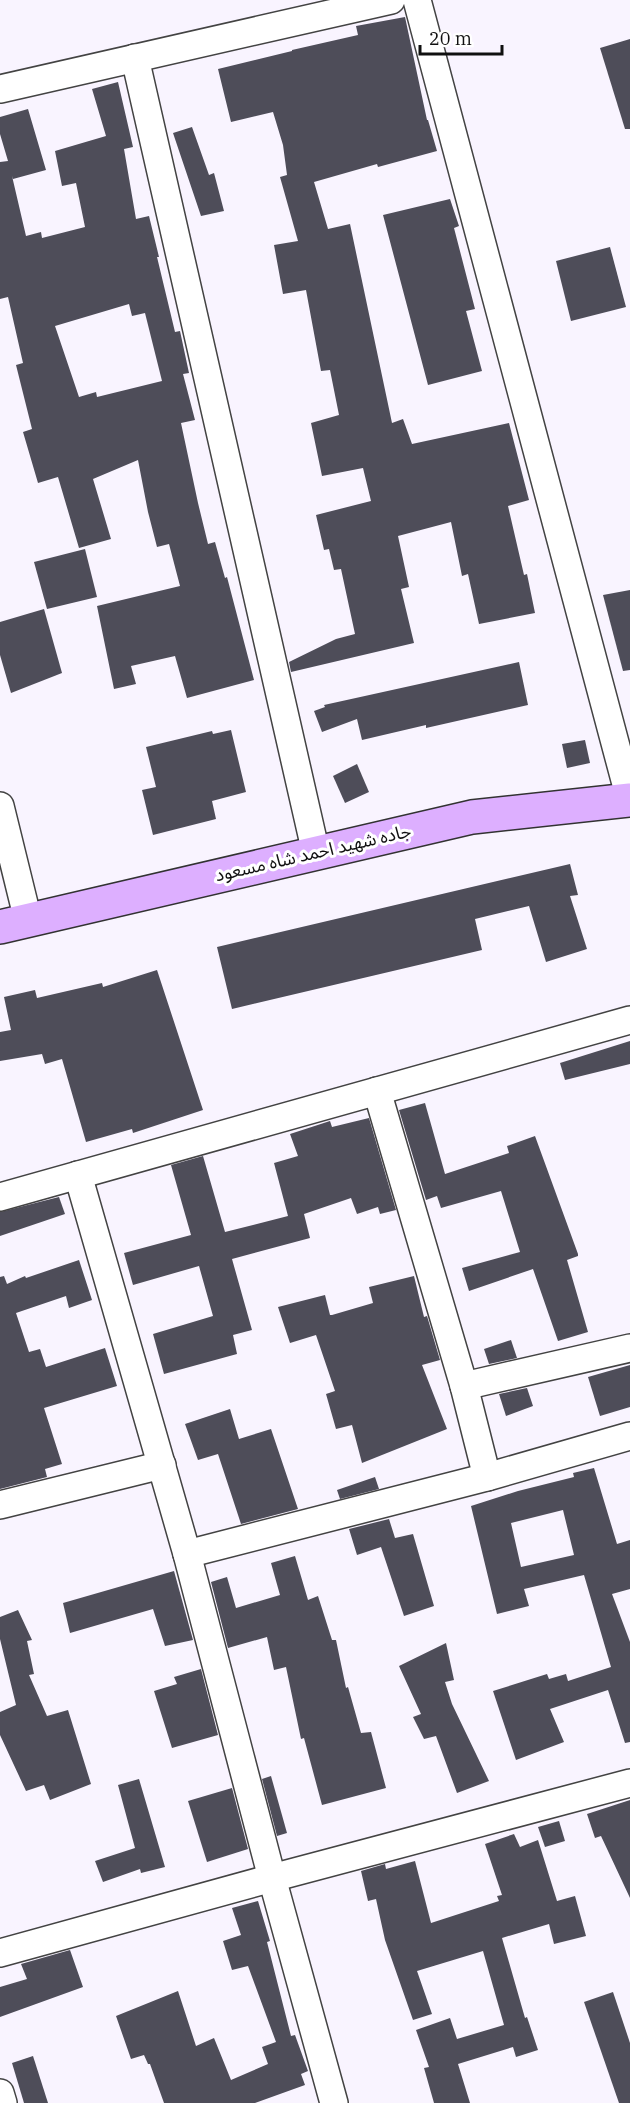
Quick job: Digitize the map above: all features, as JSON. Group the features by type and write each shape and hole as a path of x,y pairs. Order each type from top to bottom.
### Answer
{"main road":[{"name":"جاده شهيد احمد شاه مسعود","path":"14,923 472,816 630,800"}],"street":[{"path":"0,89 391,0"},
{"path":"417,0 630,800"},
{"path":"135,58 316,853"},
{"path":"0,806 14,923"},
{"path":"0,1197 630,1020"},
{"path":"377,1091 464,1386 488,1477"},
{"path":"78,1175 187,1554 334,2103"},
{"path":"464,1386 630,1348"},
{"path":"187,1554 488,1477 630,1436"},
{"path":"0,1505 162,1465"},
{"path":"0,1953 630,1783"},
{"path":"0,2093 3,2103"}],"building":[{"path":"405,17 427,120 437,151 378,167 377,164 314,182 328,229 350,224 392,423 403,419 412,444 509,423 529,500 508,506 535,613 479,624 468,574 462,576 451,522 398,536 409,587 401,589 414,643 291,672 289,662 336,639 355,634 341,569 334,570 329,549 324,550 316,515 371,501 363,468 322,476 311,423 339,415 330,370 321,371 306,290 283,294 274,245 298,241 280,177 287,175 283,145 273,112 231,122 218,69 358,35 356,26"},
{"path":"630,39 630,129 625,129 600,48"},
{"path":"118,82 133,147 124,149 136,219 149,216 175,332 180,331 189,373 183,374 195,420 181,423 198,503 208,544 215,542 225,578 227,577 254,680 187,698 175,656 131,666 136,684 114,689 97,606 180,586 169,544 157,547 138,460 93,479 111,539 79,548 58,477 38,483 23,432 32,429 16,365 23,363 8,297 0,299 0,162 8,161 0,134 0,117 28,109 46,170 13,179 12,176 26,236 41,232 42,238 85,227 76,183 62,186 55,151 106,136 92,89","holes":["129,304 132,316 145,313 162,381 97,397 96,392 79,397 55,326"]},
{"path":"192,127 209,175 214,173 224,211 201,216 173,133"},
{"path":"450,199 459,226 454,228 475,309 466,311 482,371 428,385 383,215"},
{"path":"610,247 626,307 571,321 556,261"},
{"path":"85,549 97,597 47,609 34,562"},
{"path":"630,590 630,670 623,671 603,595"},
{"path":"44,609 62,673 11,693 0,655 0,622"},
{"path":"519,662 528,705 362,740 357,719 322,732 314,711 325,707 324,705"},
{"path":"231,730 246,792 212,801 216,819 153,835 142,790 156,787 146,747 212,731 213,734"},
{"path":"585,740 590,763 567,768 562,744"},
{"path":"357,764 369,792 345,803 333,776"},
{"path":"570,864 578,895 570,896 587,949 546,962 529,906 475,919 482,950 232,1009 217,947"},
{"path":"157,970 203,1110 133,1133 132,1129 86,1142 62,1059 45,1064 42,1054 0,1061 0,1032 11,1030 4,997 35,990 37,998 102,983 103,987"},
{"path":"630,1041 630,1064 565,1080 560,1063"},
{"path":"425,1103 445,1174 509,1153 507,1146 535,1136 578,1254 567,1260 588,1332 558,1341 533,1269 469,1291 462,1268 520,1252 501,1191 441,1208 437,1196 426,1200 399,1110"},
{"path":"369,1118 396,1210 380,1214 378,1207 357,1214 351,1198 304,1214 310,1238 232,1259 252,1330 233,1335 237,1354 164,1374 153,1334 213,1316 199,1266 133,1285 124,1253 191,1235 171,1165 203,1156 225,1232 288,1216 274,1163 298,1156 290,1134 330,1121 332,1127"},
{"path":"59,1197 65,1214 0,1236 0,1212"},
{"path":"79,1260 92,1300 69,1308 66,1296 16,1313 29,1352 40,1349 46,1367 105,1348 117,1386 44,1408 62,1464 45,1469 47,1477 0,1489 0,1277 4,1276 7,1284 25,1276 26,1278"},
{"path":"414,1276 424,1317 427,1316 440,1360 422,1365 447,1429 362,1463 352,1425 336,1429 326,1394 335,1391 316,1335 290,1343 278,1307 325,1295 330,1315 332,1315 373,1303 369,1287"},
{"path":"511,1340 517,1358 489,1364 484,1349"},
{"path":"630,1365 630,1407 600,1416 588,1377"},
{"path":"527,1388 533,1406 506,1416 499,1394"},
{"path":"230,1409 239,1439 271,1429 298,1509 241,1524 218,1454 198,1460 185,1424"},
{"path":"594,1468 617,1544 630,1540 630,1589 612,1594 630,1642 630,1742 625,1743 608,1690 550,1709 564,1742 516,1760 493,1691 547,1674 549,1679 566,1674 568,1681 611,1667 584,1575 524,1589 529,1606 497,1614 471,1506 574,1477 573,1473","holes":["563,1510 574,1555 521,1567 511,1523"]},
{"path":"375,1477 379,1489 340,1499 337,1490"},
{"path":"389,1519 395,1538 413,1534 434,1606 404,1616 381,1547 357,1555 349,1529"},
{"path":"295,1556 308,1600 318,1596 332,1640 336,1640 346,1688 348,1687 361,1733 371,1732 386,1788 322,1805 304,1738 301,1739 286,1667 274,1670 267,1637 228,1648 211,1582 227,1577 236,1608 280,1595 271,1563"},
{"path":"174,1571 193,1640 165,1646 153,1609 70,1633 63,1603"},
{"path":"18,1610 32,1640 27,1641 34,1674 29,1675 47,1716 68,1710 91,1784 50,1800 44,1785 26,1791 0,1735 0,1712 16,1705 0,1639 0,1617"},
{"path":"446,1643 454,1680 445,1682 452,1704 489,1781 457,1793 436,1736 424,1739 413,1717 421,1714 399,1666"},
{"path":"201,1669 218,1735 172,1748 154,1691 177,1684 174,1677"},
{"path":"271,1776 287,1833 277,1836 262,1779"},
{"path":"139,1779 165,1867 141,1873 140,1869 103,1882 95,1861 135,1848 118,1785"},
{"path":"232,1788 248,1849 207,1862 188,1801"},
{"path":"630,1800 630,1898 601,1836 595,1838 587,1814"},
{"path":"559,1821 565,1841 545,1847 538,1827"},
{"path":"514,1834 520,1847 538,1840 557,1901 575,1896 586,1936 554,1944 549,1924 502,1938 525,2018 527,2017 538,2050 516,2057 513,2047 458,2064 470,2103 434,2103 424,2068 429,2067 416,2030 450,2018 457,2039 504,2025 483,1951 417,1971 432,2014 413,2020 385,1940 376,1899 368,1901 361,1871 385,1864 386,1869 415,1861 431,1923 499,1901 497,1896 502,1895 485,1844"},
{"path":"258,1901 270,1941 267,1942 291,2036 295,2035 308,2071 301,2074 305,2085 255,2103 164,2103 150,2064 144,2055 131,2059 116,2016 178,1991 196,2046 214,2038 231,2080 268,2064 262,2047 276,2042 248,1966 232,1970 223,1941 241,1935 232,1908"},
{"path":"70,1950 83,1987 0,2017 0,1987 27,1979 21,1964"},
{"path":"613,1992 630,2043 630,2103 619,2103 584,2002"},
{"path":"33,2056 48,2103 24,2103 12,2063"}]}
